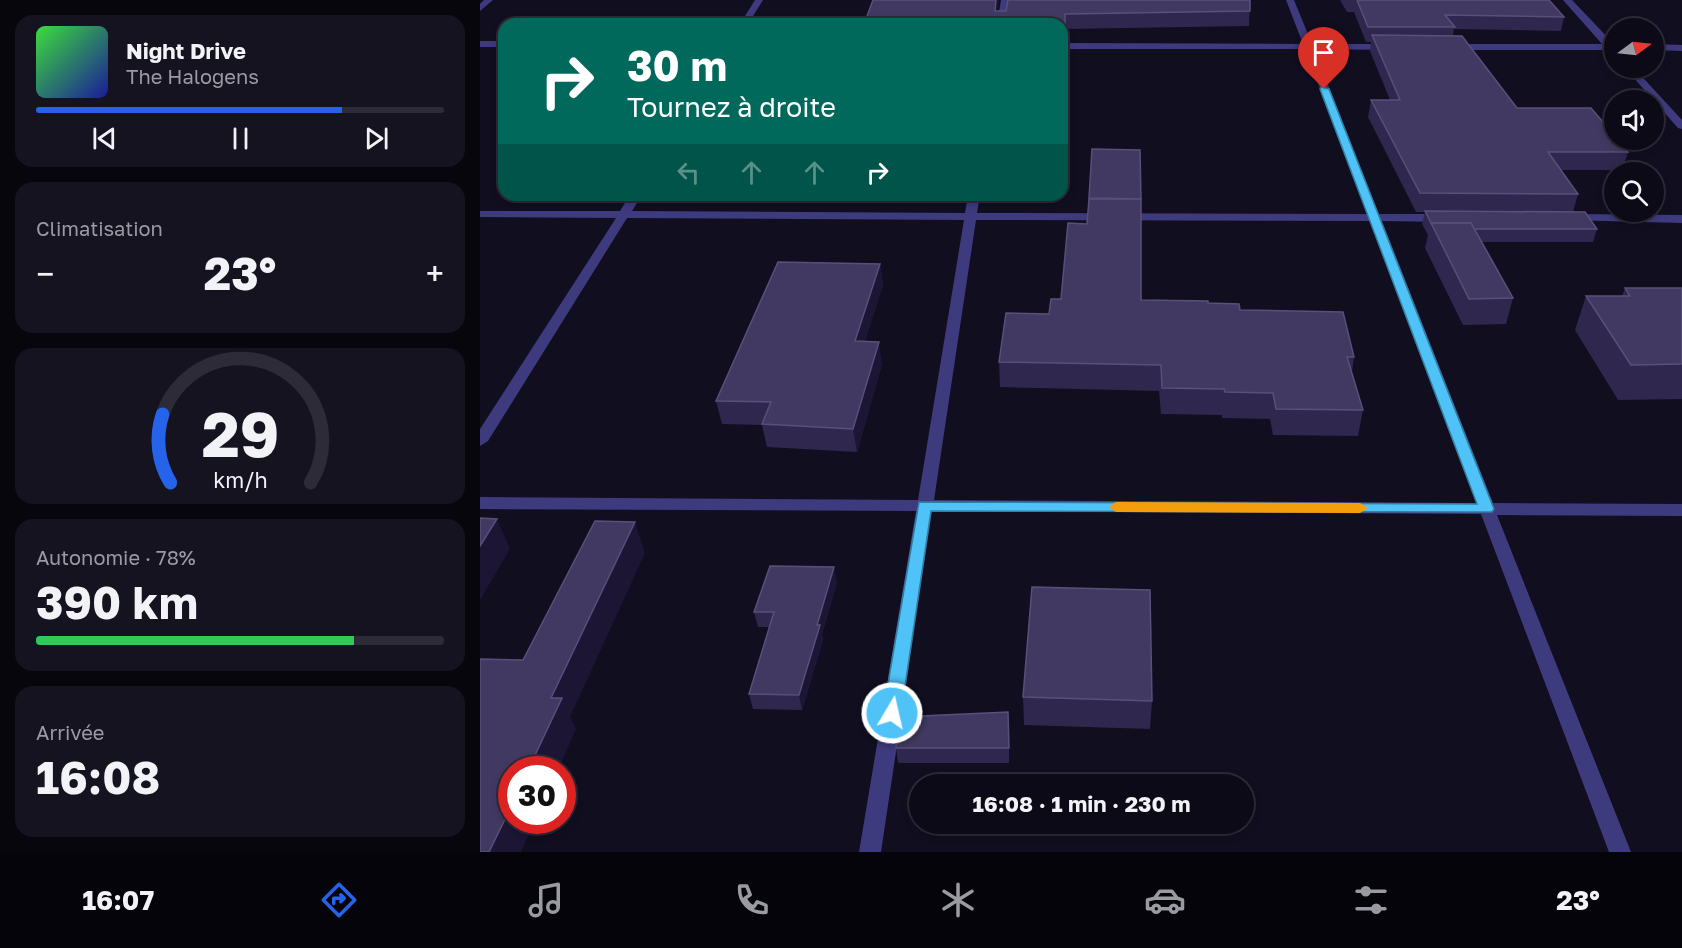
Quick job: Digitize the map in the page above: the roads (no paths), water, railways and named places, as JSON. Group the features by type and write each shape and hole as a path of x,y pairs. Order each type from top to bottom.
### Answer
{"street":[{"path":"480,8 489,0"},
{"path":"748,18 759,0"},
{"path":"1002,18 1005,0"},
{"path":"1290,0 1620,852"},
{"path":"1567,0 1604,39"},
{"path":"480,44 498,44"},
{"path":"1068,46 1401,47"},
{"path":"1447,47 1604,49"},
{"path":"1664,47 1682,48"},
{"path":"1638,78 1682,126"},
{"path":"480,441 632,201"},
{"path":"870,852 973,201"},
{"path":"480,214 1457,218"},
{"path":"1552,218 1682,219"},
{"path":"480,503 1682,510"}]}
